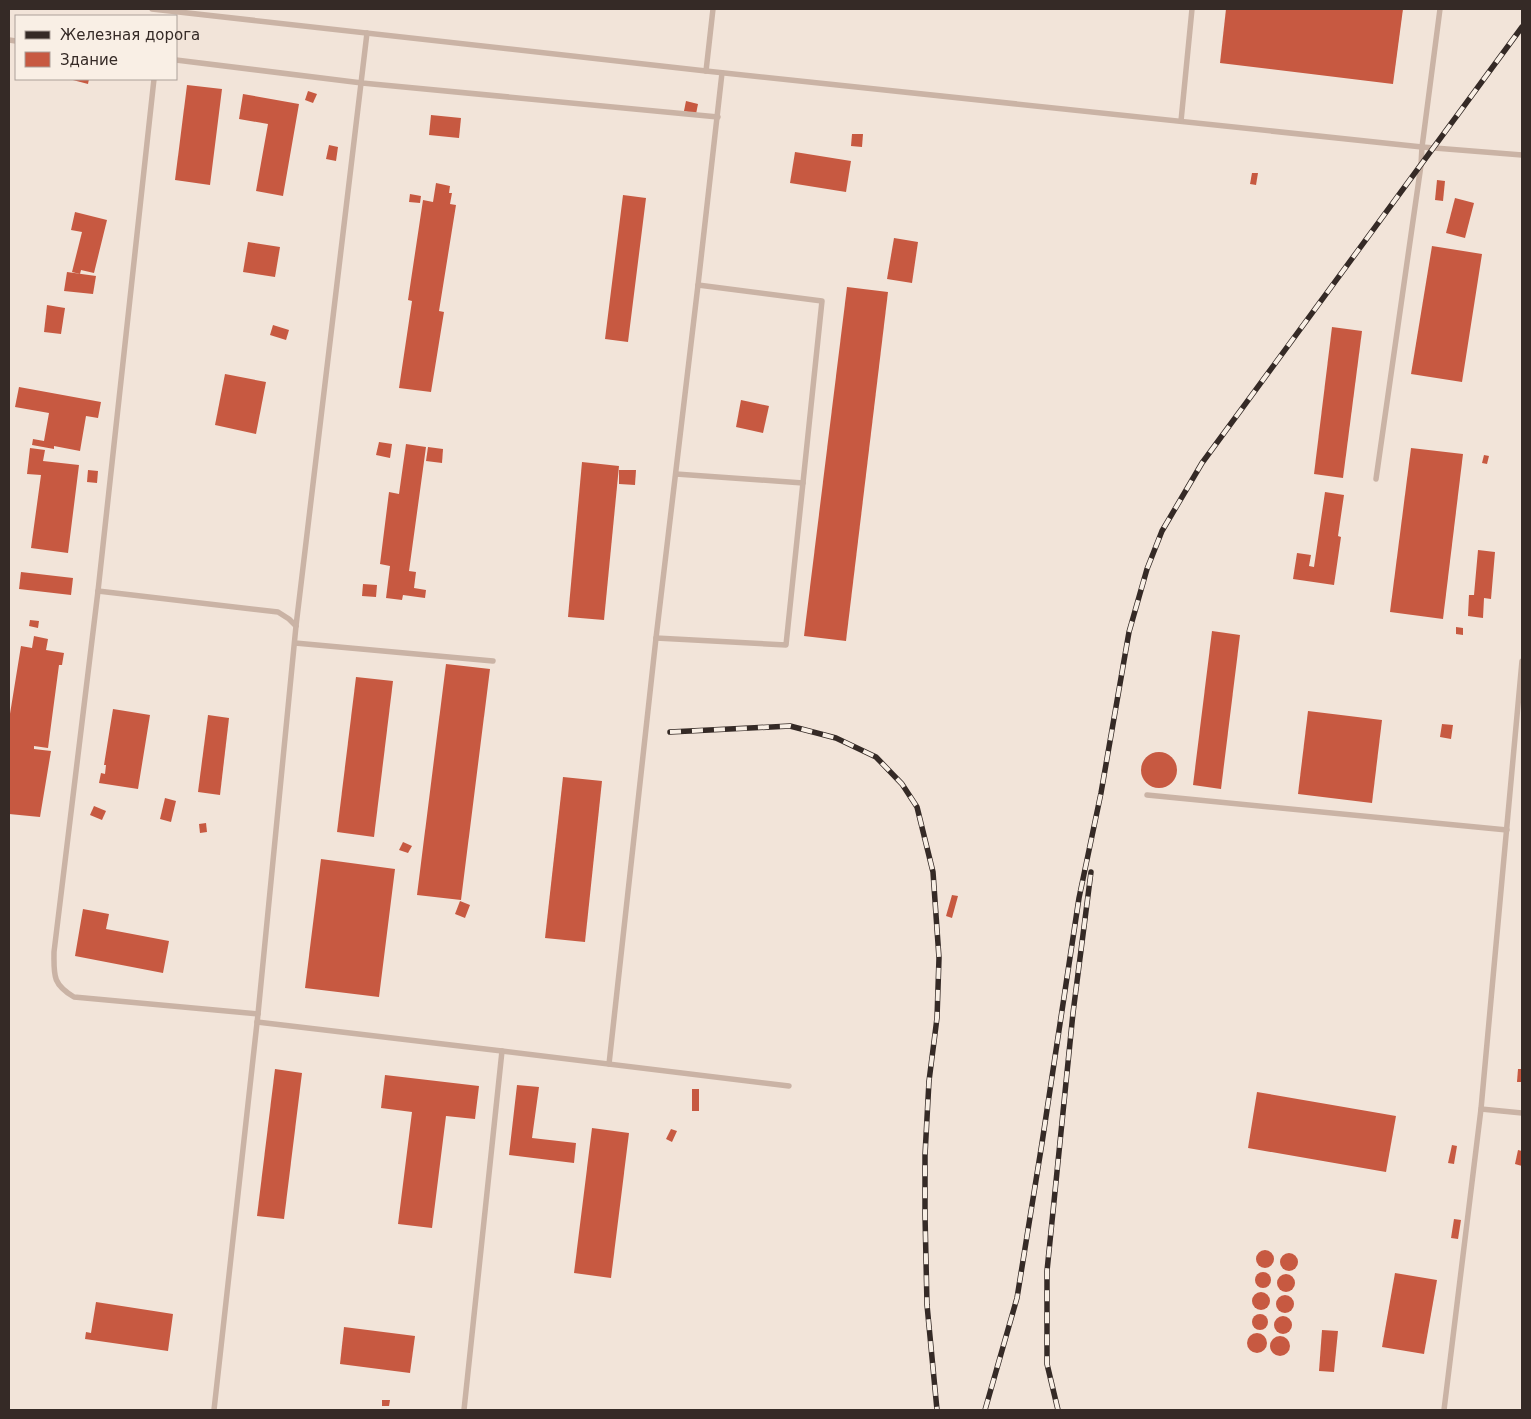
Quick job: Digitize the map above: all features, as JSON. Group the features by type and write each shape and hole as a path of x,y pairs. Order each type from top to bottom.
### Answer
{"lane":[{"path":"152,9 722,73 1522,155"},
{"path":"706,71 713,9"},
{"path":"1181,121 1192,9"},
{"path":"1376,479 1421,165 1440,9"},
{"path":"214,1410 258,1014 296,626 367,33"},
{"path":"178,60 362,83 718,117"},
{"path":"609,1064 656,638 722,73"},
{"path":"154,80 98,591 54,952 54,976 63,991 74,997 258,1014"},
{"path":"656,638 786,645 822,301 698,285"},
{"path":"676,474 803,483"},
{"path":"98,591 278,612 296,626"},
{"path":"295,642 493,661"},
{"path":"1444,1410 1481,1109 1522,661"},
{"path":"1147,796 1507,830"},
{"path":"257,1022 789,1086"},
{"path":"464,1410 502,1051"},
{"path":"1481,1109 1522,1113"}],"building":[{"path":"1226,9 1403,9 1393,84 1220,63"},
{"path":"73,80 89,80 88,84"},
{"path":"187,85 222,89 210,185 175,180"},
{"path":"308,91 317,94 313,103 305,100"},
{"path":"243,94 299,104 283,196 256,191 268,124 239,119"},
{"path":"686,101 698,104 696,114 684,111"},
{"path":"431,115 461,118 459,138 429,135"},
{"path":"852,134 863,134 862,147 851,146"},
{"path":"329,145 338,147 336,161 326,159"},
{"path":"795,152 851,161 846,192 790,183"},
{"path":"1252,173 1258,173 1256,185 1250,184"},
{"path":"1437,180 1445,181 1443,201 1435,200"},
{"path":"436,183 450,186 449,193 452,193 450,204 456,205 439,311 444,312 431,392 399,388 412,301 408,300 423,200 433,202"},
{"path":"410,194 421,196 420,203 409,202"},
{"path":"623,195 646,198 628,342 605,339"},
{"path":"1455,198 1474,203 1465,238 1446,233"},
{"path":"75,212 107,220 94,273 81,270 80,274 72,272 82,232 71,230"},
{"path":"894,238 918,242 912,283 887,279"},
{"path":"248,242 280,247 275,277 243,272"},
{"path":"1432,246 1482,254 1462,382 1411,374"},
{"path":"67,272 96,276 93,294 64,291"},
{"path":"847,287 888,292 846,641 804,636"},
{"path":"47,305 65,308 61,334 44,332"},
{"path":"273,325 289,330 286,340 270,335"},
{"path":"1332,327 1362,331 1343,478 1314,474"},
{"path":"225,374 266,382 256,434 215,425"},
{"path":"19,387 101,402 98,418 86,416 80,451 54,446 54,449 32,445 33,439 44,441 49,413 15,407"},
{"path":"741,400 769,406 763,433 736,427"},
{"path":"379,442 392,444 390,458 376,455"},
{"path":"406,444 426,447 409,571 416,572 414,588 426,590 425,598 403,595 402,600 386,598 390,566 380,564 389,492 399,494"},
{"path":"428,447 443,449 442,463 426,461"},
{"path":"30,448 45,450 43,461 79,465 68,553 31,548 41,475 27,474"},
{"path":"1411,448 1463,454 1443,619 1390,612"},
{"path":"1484,455 1489,456 1487,464 1482,463"},
{"path":"582,462 619,466 604,620 568,617"},
{"path":"88,470 98,471 97,483 87,482"},
{"path":"619,470 636,470 635,485 619,484"},
{"path":"1325,492 1344,495 1338,536 1341,537 1334,585 1293,579 1297,553 1311,555 1309,566 1314,567"},
{"path":"1478,550 1495,552 1491,599 1484,598 1483,618 1468,616 1469,595 1474,595"},
{"path":"21,572 73,578 71,595 19,589"},
{"path":"363,584 377,585 376,597 362,596"},
{"path":"30,620 39,621 38,628 29,626"},
{"path":"1456,627 1463,628 1463,635 1456,634"},
{"path":"1212,631 1240,635 1221,789 1193,785"},
{"path":"34,636 48,639 46,650 64,653 62,665 59,665 48,748 34,746 34,749 51,751 40,817 9,814 9,720 21,646 32,648"},
{"path":"446,664 490,669 461,900 417,895"},
{"path":"356,677 393,681 374,837 337,832"},
{"path":"113,709 150,715 138,789 99,783 101,773 105,774 106,765 104,765"},
{"path":"1308,711 1382,720 1372,803 1298,794"},
{"path":"208,715 229,718 220,795 198,792"},
{"path":"1442,724 1453,725 1451,739 1440,737"},
{"path":"1159,752 1166,753 1172,757 1176,763 1176,777 1172,783 1166,787 1159,788 1152,787 1146,783 1142,777 1141,770 1142,763 1146,757 1152,753"},
{"path":"563,777 602,781 585,942 545,938"},
{"path":"165,798 176,801 171,822 160,819"},
{"path":"94,806 106,811 102,820 90,815"},
{"path":"206,823 207,832 200,833 199,824"},
{"path":"403,842 412,846 408,853 399,850"},
{"path":"321,859 395,869 379,997 305,988"},
{"path":"952,895 958,896 952,918 946,916"},
{"path":"460,901 470,905 465,918 455,914"},
{"path":"83,909 109,914 106,929 169,941 163,973 75,956"},
{"path":"275,1069 302,1073 284,1219 257,1216"},
{"path":"1518,1069 1522,1069 1522,1082 1517,1082"},
{"path":"385,1075 479,1086 475,1119 446,1116 432,1228 398,1224 412,1112 381,1108"},
{"path":"517,1085 539,1087 532,1138 576,1143 574,1163 509,1155"},
{"path":"692,1089 699,1089 699,1111 692,1111"},
{"path":"1257,1092 1396,1116 1386,1172 1248,1148"},
{"path":"592,1128 629,1133 611,1278 574,1273"},
{"path":"671,1129 677,1131 672,1142 666,1139"},
{"path":"1452,1145 1457,1146 1454,1164 1448,1163"},
{"path":"1518,1150 1522,1151 1522,1166 1515,1164"},
{"path":"1454,1219 1461,1220 1458,1239 1451,1238"},
{"path":"1265,1250 1271,1253 1274,1259 1271,1265 1265,1268 1259,1265 1256,1259 1259,1253"},
{"path":"1285,1253 1293,1253 1298,1258 1296,1269 1285,1271 1280,1266 1280,1258"},
{"path":"1260,1272 1266,1272 1271,1277 1269,1286 1260,1288 1255,1283 1255,1277"},
{"path":"1395,1273 1437,1280 1424,1354 1382,1347"},
{"path":"1282,1274 1290,1274 1295,1279 1293,1290 1282,1292 1277,1287 1277,1279"},
{"path":"1261,1292 1267,1295 1270,1301 1267,1307 1261,1310 1255,1307 1252,1301 1255,1295"},
{"path":"1281,1295 1289,1295 1294,1300 1292,1311 1281,1313 1276,1308 1276,1300"},
{"path":"96,1302 173,1314 168,1351 85,1339 86,1332 91,1333"},
{"path":"1257,1314 1263,1314 1268,1319 1266,1328 1257,1330 1252,1325 1252,1319"},
{"path":"1279,1316 1287,1316 1292,1321 1290,1332 1279,1334 1274,1329 1274,1321"},
{"path":"344,1327 415,1336 410,1373 340,1364"},
{"path":"1322,1330 1338,1331 1334,1372 1319,1371"},
{"path":"1257,1333 1264,1336 1267,1343 1264,1350 1257,1353 1250,1350 1247,1343 1250,1336"},
{"path":"1280,1336 1287,1339 1290,1346 1287,1353 1280,1356 1273,1353 1270,1346 1273,1339"},
{"path":"382,1400 390,1400 389,1406 382,1406"}],"railway":[{"path":"985,1410 1017,1298 1079,898 1101,793 1129,632 1147,569 1162,531 1202,463 1522,27"},
{"path":"670,732 790,726 836,738 876,757 902,784 917,807 933,872 939,958 937,1018 929,1081 925,1155 927,1305 937,1410"},
{"path":"1058,1410 1047,1364 1047,1271 1073,1013 1091,872"}]}
